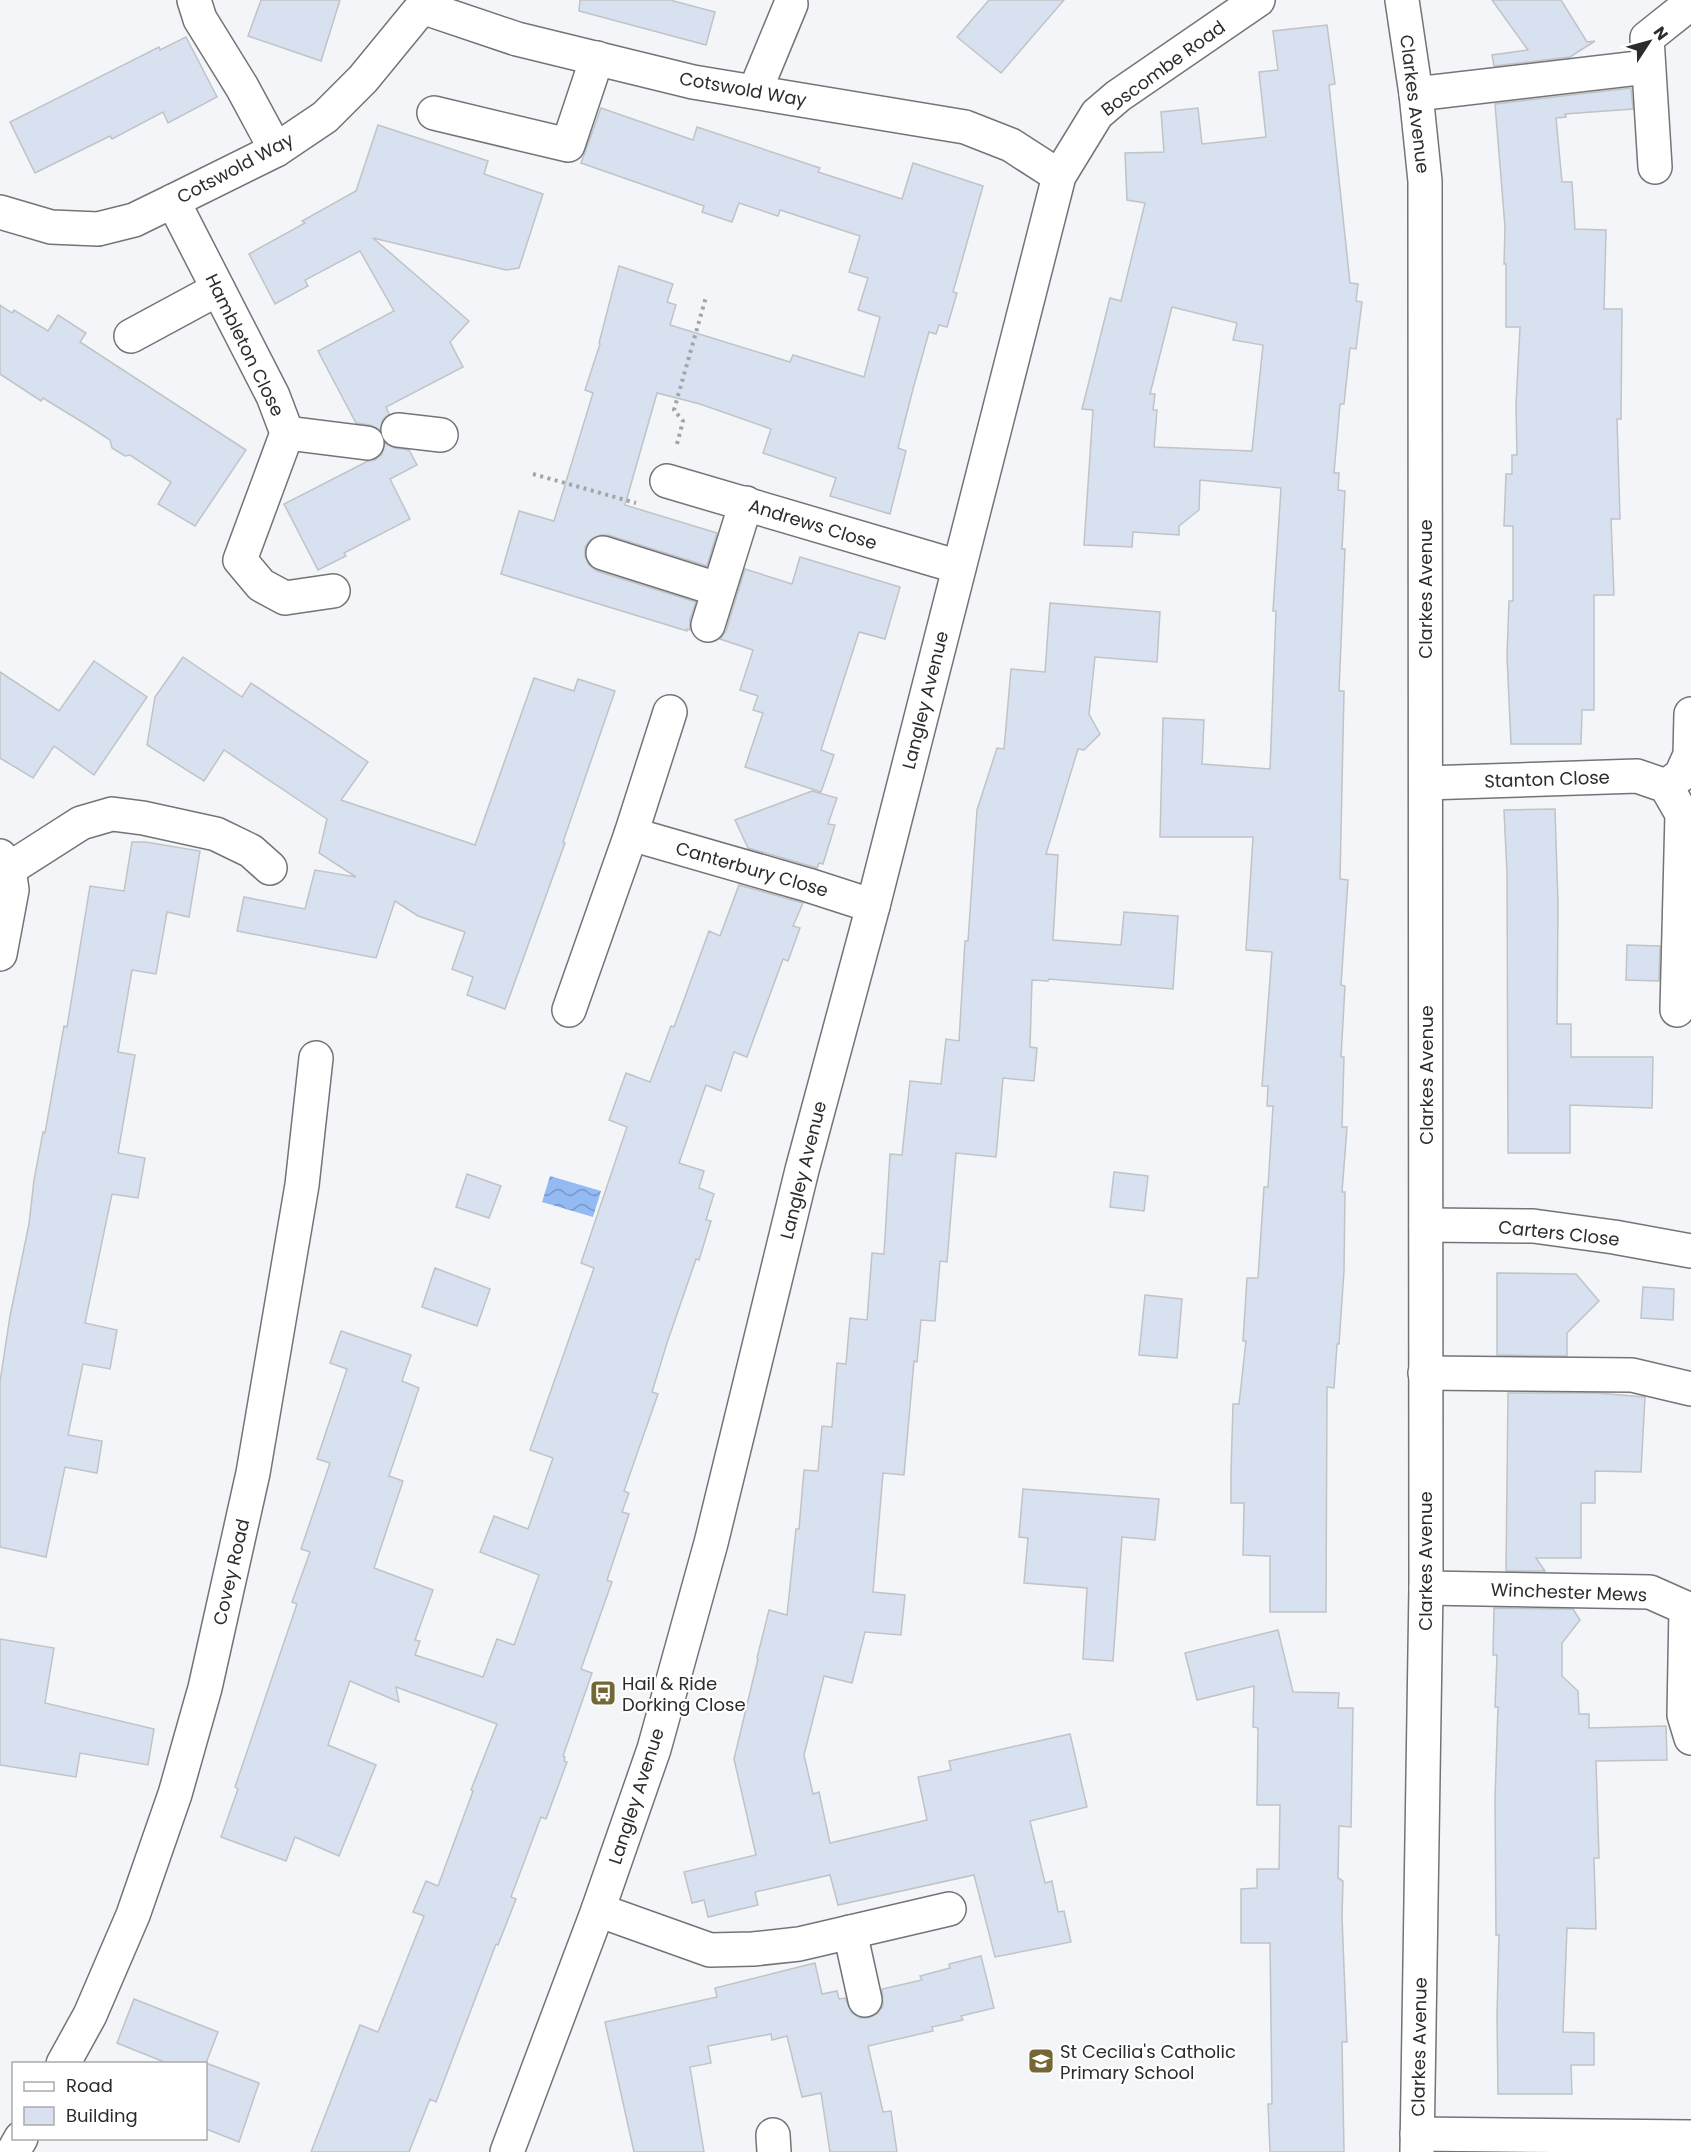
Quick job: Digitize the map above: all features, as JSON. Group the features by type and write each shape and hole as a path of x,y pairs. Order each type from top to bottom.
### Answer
{"street":[{"path":"194,0 200,19 242,87 276,150"},
{"name":"Boscombe Road","path":"1059,176 1097,114 1118,96 1258,0"},
{"name":"Clarkes Avenue","path":"1402,0 1416,94 1425,181 1426,1588 1417,2143"},
{"name":"Cotswold Way","path":"0,212 51,227 98,229 134,219 173,201 276,150 325,117 363,79 423,3 517,39 693,82 965,127 1011,145 1059,176"},
{"path":"1655,167 1647,38 1691,3"},
{"path":"755,92 791,4"},
{"path":"434,113 568,146 597,58"},
{"path":"1416,94 1647,67"},
{"name":"Langley Avenue","path":"507,2152 598,1910 654,1749 711,1543 802,1170 873,906 1059,176"},
{"name":"Hambleton Close","path":"173,201 273,396 287,433 240,560 261,585 285,598 333,591"},
{"path":"131,336 218,289"},
{"path":"398,430 441,435"},
{"path":"287,433 367,443"},
{"name":"Andrews Close","path":"667,481 959,567"},
{"path":"708,625 717,589 746,503"},
{"path":"603,553 717,589"},
{"path":"569,1010 631,834 670,712"},
{"path":"1677,1010 1682,814 1666,786 1681,775 1690,756 1691,714"},
{"name":"Stanton Close","path":"1426,783 1637,776 1666,786"},
{"path":"0,954 7,871 81,822 112,814 143,818 216,834 251,851 270,868"},
{"name":"Canterbury Close","path":"631,834 873,906"},
{"name":"Covey Road","path":"64,2062 90,2015 133,1915 175,1794 205,1688 253,1473 302,1185 316,1058"},
{"name":"Carters Close","path":"1426,1225 1533,1226 1691,1251"},
{"path":"1425,1373 1632,1375 1691,1389"},
{"name":"Winchester Mews","path":"1426,1588 1650,1592 1686,1608 1684,1715 1691,1738"},
{"path":"598,1910 710,1950 753,1949 799,1944 949,1909"},
{"path":"850,1932 865,2000"},
{"path":"1417,2143 1691,2137"}],"path":[{"path":"533,474 658,509 683,420 674,411 706,297"}],"water":[{"path":"550,1176 601,1191 593,1217 542,1202"}],"building":[{"path":"261,0 340,0 321,61 248,36"},
{"path":"580,0 670,0 715,12 706,45 579,11"},
{"path":"989,0 1064,0 1001,73 957,37"},
{"path":"1492,0 1561,0 1587,42 1595,41 1570,57 1494,66 1492,55 1528,50"},
{"path":"1327,25 1335,84 1329,85 1350,283 1358,284 1356,301 1362,302 1356,349 1350,348 1344,404 1340,404 1334,473 1339,473 1338,490 1345,491 1339,691 1344,691 1340,879 1348,880 1341,985 1345,986 1341,1057 1344,1057 1342,1127 1347,1127 1342,1192 1345,1192 1344,1271 1339,1344 1337,1344 1334,1388 1327,1387 1326,1612 1270,1612 1270,1556 1243,1555 1244,1503 1231,1503 1233,1404 1239,1404 1246,1341 1243,1341 1247,1278 1258,1278 1264,1187 1268,1187 1273,1106 1267,1106 1268,1086 1262,1086 1272,952 1246,950 1253,837 1160,837 1163,718 1204,720 1202,764 1270,769 1276,611 1273,611 1281,488 1200,480 1199,510 1179,526 1179,535 1133,532 1132,547 1084,545 1093,410 1082,409 1110,298 1121,301 1145,203 1127,200 1125,153 1164,152 1161,112 1198,108 1202,144 1266,137 1259,72 1278,70 1273,31","holes":["1172,307 1237,323 1233,340 1263,345 1252,451 1154,447 1157,410 1153,410 1155,394 1150,394"]},
{"path":"186,37 217,97 168,123 163,112 112,139 110,136 35,173 10,122 159,47 160,50"},
{"path":"1631,88 1633,109 1565,114 1566,117 1556,118 1562,182 1572,182 1575,229 1606,230 1604,309 1622,309 1621,419 1617,419 1620,519 1611,519 1614,595 1594,595 1594,710 1582,710 1581,744 1511,744 1507,656 1509,601 1513,601 1513,526 1504,526 1506,474 1512,474 1512,455 1517,455 1516,405 1520,327 1506,327 1505,227 1495,104"},
{"path":"601,108 693,140 697,127 820,168 818,172 902,199 913,163 983,186 953,292 957,293 947,327 939,325 936,334 929,332 898,448 906,451 890,514 830,496 836,478 763,453 771,429 700,404 657,393 625,505 717,533 707,566 608,535 600,535 591,539 585,547 585,556 589,565 597,571 696,602 690,619 690,630 687,629 687,631 501,574 519,511 554,521 593,393 585,390 600,344 619,266 673,284 667,302 676,305 670,325 790,362 793,355 864,377 880,317 858,310 868,278 849,272 860,236 780,210 778,216 739,203 732,222 702,212 704,206 581,163"},
{"path":"378,125 488,161 484,174 543,194 519,268 506,270 373,238 469,321 450,342 463,367 386,407 389,414 383,419 380,430 370,425 356,423 318,351 394,311 360,251 305,280 308,286 275,304 249,254 356,191"},
{"path":"0,305 12,313 14,310 48,331 58,315 86,333 80,342 246,450 195,526 158,504 171,482 130,455 125,456 112,448 110,440 87,425 43,398 41,401 0,374"},
{"path":"385,443 395,448 409,450 417,465 390,479 410,519 344,553 346,556 318,570 284,504 368,461 375,460 382,454"},
{"path":"800,557 900,587 885,639 859,632 821,750 834,755 821,792 745,767 763,713 753,710 758,696 740,690 753,650 720,639 726,631 745,569 792,584"},
{"path":"1050,603 1160,612 1157,662 1095,657 1089,714 1100,734 1084,750 1078,749 1046,854 1058,855 1053,940 1121,945 1124,912 1178,916 1173,989 1049,979 1048,981 1032,980 1030,1047 1037,1048 1034,1081 1003,1078 996,1157 956,1153 947,1262 940,1261 935,1321 921,1320 917,1362 914,1361 904,1475 883,1473 873,1592 905,1595 901,1635 865,1632 852,1683 824,1676 804,1755 813,1794 819,1792 830,1843 927,1820 918,1777 951,1770 949,1761 1070,1734 1087,1807 1030,1821 1045,1883 1052,1881 1058,1912 1064,1911 1071,1942 995,1957 974,1875 838,1905 830,1875 755,1892 758,1905 708,1917 704,1900 692,1903 684,1872 756,1855 734,1759 757,1658 769,1610 787,1615 796,1529 799,1529 804,1470 818,1471 822,1426 832,1427 837,1363 846,1364 850,1318 867,1320 872,1253 884,1254 890,1154 902,1155 910,1081 941,1084 946,1039 959,1041 977,810 997,748 1004,749 1011,669 1045,672"},
{"path":"183,657 242,697 251,683 368,762 341,800 475,845 534,678 574,691 578,679 615,691 563,842 565,843 505,1009 467,995 473,977 452,969 465,932 418,916 395,901 376,958 237,931 244,897 305,909 315,870 356,877 319,853 327,819 224,750 204,781 147,745 155,697"},
{"path":"94,661 147,697 94,775 54,746 33,778 0,758 0,672 59,711"},
{"path":"812,791 837,798 828,824 835,825 823,864 819,863 817,868 748,848 735,820"},
{"path":"1555,809 1558,904 1557,1024 1571,1024 1571,1057 1653,1057 1652,1108 1570,1105 1570,1153 1508,1153 1507,873 1504,810"},
{"path":"132,842 146,842 200,851 189,917 167,912 156,974 132,970 118,1052 135,1055 118,1153 145,1158 138,1198 112,1194 85,1323 117,1330 110,1369 83,1364 68,1435 102,1441 97,1473 65,1467 46,1557 0,1547 0,1382 10,1316 29,1224 34,1180 43,1132 45,1133 64,1026 67,1027 90,886 124,891"},
{"path":"739,885 803,903 793,926 800,928 788,961 783,959 747,1057 734,1052 721,1091 706,1085 679,1163 704,1171 699,1188 714,1194 706,1220 711,1221 699,1260 696,1259 667,1343 652,1392 658,1394 624,1491 629,1493 622,1512 629,1514 607,1580 612,1582 581,1669 592,1673 563,1756 564,1761 567,1762 546,1819 541,1817 511,1897 516,1899 498,1945 496,1944 436,2102 430,2099 409,2152 311,2152 360,2025 378,2032 424,1916 413,1912 426,1881 438,1886 473,1791 471,1790 497,1724 396,1687 399,1702 350,1681 328,1745 376,1765 339,1856 295,1837 286,1861 221,1837 238,1789 235,1787 297,1604 292,1602 310,1552 301,1549 330,1463 317,1459 347,1369 330,1363 341,1331 411,1355 402,1381 419,1388 389,1476 403,1481 374,1568 433,1590 415,1640 420,1641 415,1655 483,1677 497,1639 514,1645 539,1575 480,1552 494,1516 528,1529 553,1458 530,1450 594,1268 581,1263 627,1127 609,1120 626,1073 650,1082 671,1026 674,1027 709,931 720,936"},
{"path":"1627,945 1660,946 1659,981 1626,980"},
{"path":"1114,1172 1148,1176 1144,1211 1110,1207"},
{"path":"467,1174 501,1186 489,1218 456,1207"},
{"path":"435,1268 490,1289 477,1326 422,1307"},
{"path":"1497,1273 1576,1274 1599,1301 1567,1333 1567,1356 1497,1355"},
{"path":"1643,1287 1674,1289 1673,1320 1641,1318"},
{"path":"1145,1295 1182,1299 1177,1358 1139,1355"},
{"path":"1508,1393 1597,1393 1645,1397 1641,1472 1595,1471 1595,1503 1581,1503 1581,1558 1536,1558 1545,1571 1506,1571"},
{"path":"1023,1489 1159,1499 1155,1540 1122,1537 1113,1661 1083,1659 1087,1588 1024,1583 1028,1538 1019,1537"},
{"path":"1494,1608 1573,1609 1580,1620 1562,1643 1562,1676 1578,1691 1579,1714 1589,1714 1589,1728 1666,1726 1667,1760 1596,1761 1599,1858 1594,1858 1596,1929 1567,1928 1563,2032 1594,2033 1594,2065 1571,2065 1572,2094 1498,2094 1499,1935 1496,1935 1495,1798 1498,1707 1495,1707 1497,1655 1493,1655"},
{"path":"1278,1630 1293,1692 1339,1693 1338,1708 1353,1708 1351,1827 1339,1826 1338,1878 1343,1881 1342,1917 1347,2042 1342,2042 1344,2152 1270,2152 1268,2104 1272,2104 1270,1943 1241,1943 1241,1889 1257,1888 1257,1869 1279,1869 1280,1805 1257,1805 1258,1728 1253,1727 1254,1686 1197,1700 1185,1653"},
{"path":"0,1639 54,1648 45,1703 154,1729 148,1765 80,1753 76,1777 0,1765"},
{"path":"981,1956 994,2008 961,2016 963,2020 932,2027 933,2031 868,2046 883,2112 891,2111 897,2152 830,2152 821,2093 802,2097 787,2036 772,2040 771,2034 708,2046 711,2063 690,2067 704,2152 634,2152 605,2022 717,1997 715,1988 815,1963 822,1994 837,1991 839,1999 845,1998 852,2013 860,2018 868,2018 877,2014 883,2006 882,1989 922,1980 920,1976 950,1968 949,1964"},
{"path":"134,1999 218,2032 206,2062 164,2062 117,2043"},
{"path":"207,2063 259,2083 239,2142 207,2129"}],"place":[{"name":"Hail & Ride Dorking Close","path":"603,1693"},
{"name":"St Cecilia's Catholic Primary School","path":"1041,2061"}]}
